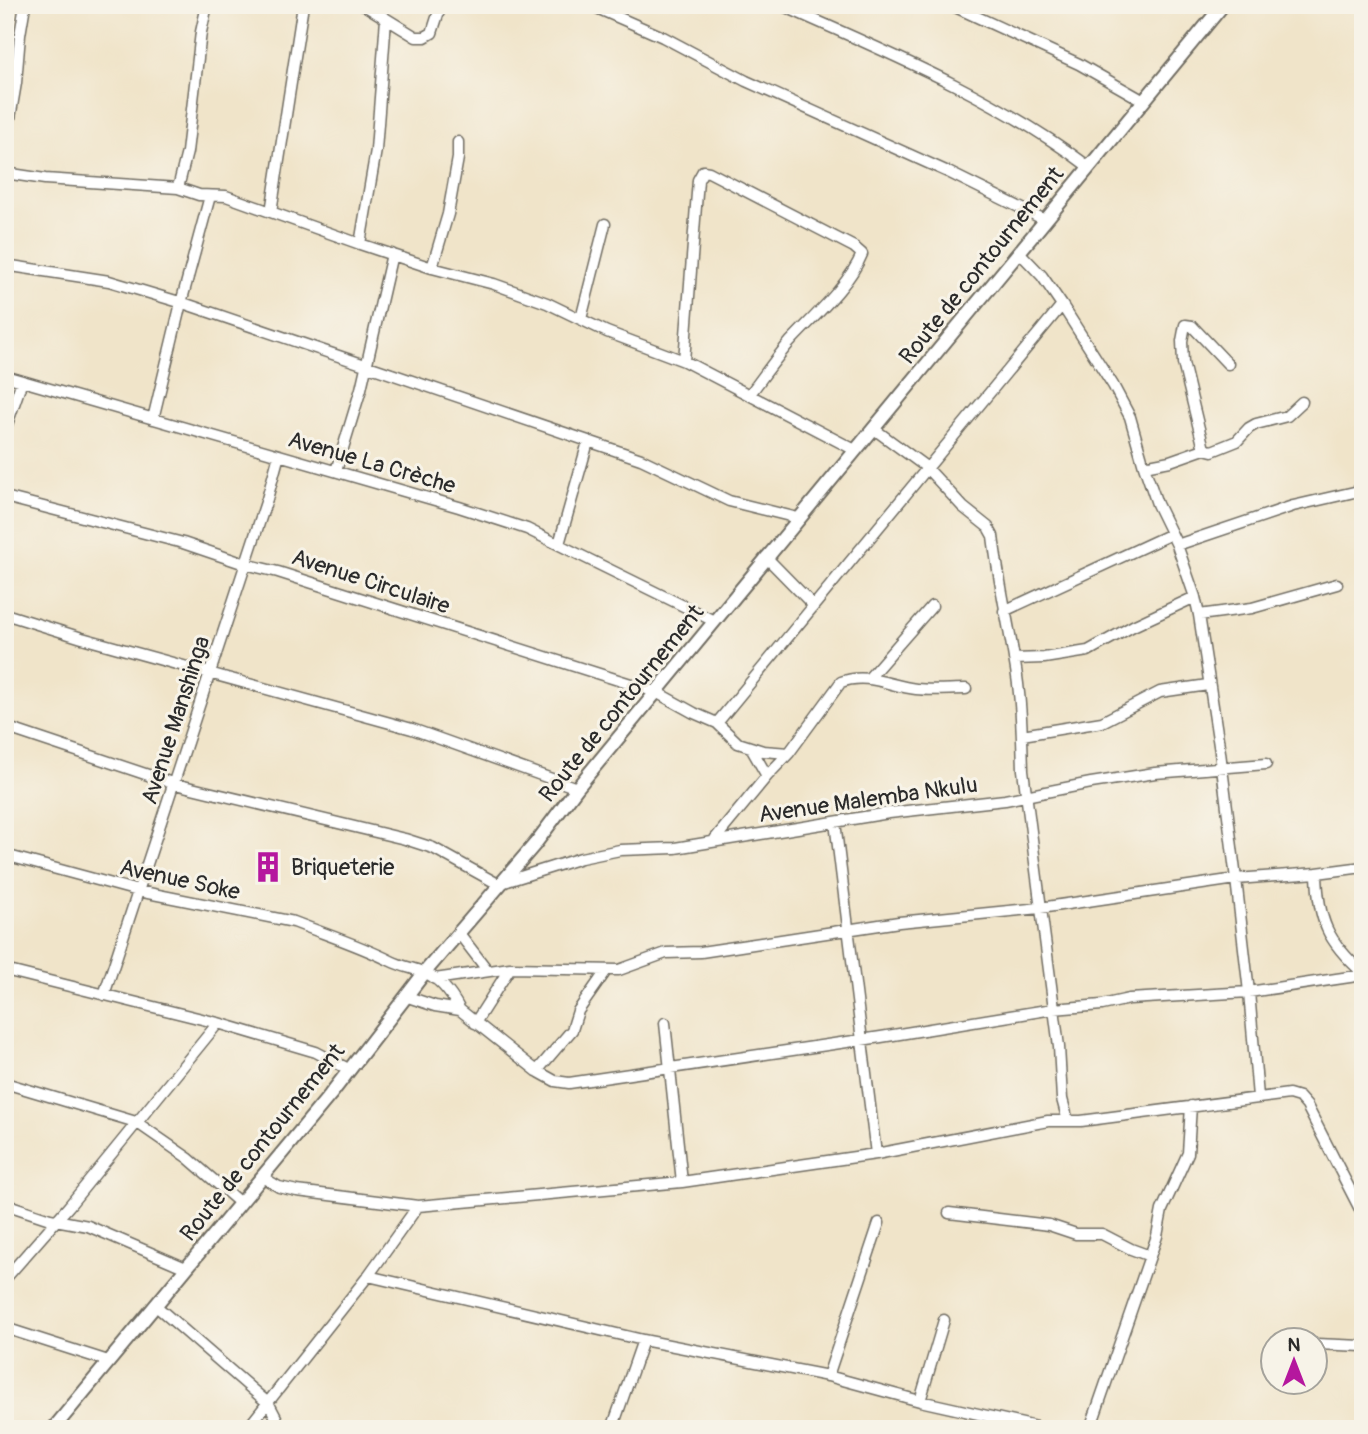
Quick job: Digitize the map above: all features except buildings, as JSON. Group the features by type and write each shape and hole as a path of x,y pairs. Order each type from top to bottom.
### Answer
{"street":[{"path":"5,148 25,5"},
{"path":"178,188 187,152 201,32 208,5"},
{"path":"271,212 303,5"},
{"path":"364,5 416,37 425,37 432,33 441,5"},
{"path":"590,5 663,37 746,81 948,172 1045,220"},
{"path":"780,5 978,97 1049,137 1089,167"},
{"path":"951,5 1079,64 1144,101"},
{"name":"Route de contournement","path":"52,1429 408,997 430,975 458,932 534,844 766,557 1223,5"},
{"path":"360,244 376,150 386,19"},
{"path":"432,268 448,214 458,142"},
{"path":"684,360 698,180 704,171 854,247 862,254 841,286 788,345 750,394"},
{"path":"5,173 45,179 178,188 198,195 226,196 360,244 432,268 494,284 547,303 684,360 855,450"},
{"path":"153,419 210,196"},
{"path":"581,319 605,224"},
{"path":"1019,252 1042,276 1062,305 1124,407 1157,504 1177,545 1195,597 1222,768 1236,879 1258,1097"},
{"path":"337,471 366,366 392,254"},
{"path":"5,265 109,281 181,303 641,459 729,501 799,518"},
{"path":"789,753 751,748 738,743 717,723 1062,305"},
{"path":"1204,449 1183,363 1182,341 1185,326 1192,326 1228,364"},
{"name":"Avenue La Crèche","path":"5,376 337,471 527,529 714,621"},
{"path":"5,430 22,381"},
{"path":"1144,466 1170,461 1204,449 1212,451 1237,440 1249,428 1287,416 1302,402"},
{"path":"874,429 926,467 963,507 990,530 1014,659 1023,770 1052,1009 1061,1061 1062,1099 1068,1121"},
{"path":"559,544 588,442"},
{"name":"Avenue Manshinga","path":"104,995 175,784 279,455"},
{"path":"1177,545 1293,506 1363,490"},
{"name":"Avenue Circulaire","path":"5,497 183,543 278,572 656,692 717,723"},
{"path":"1004,611 1171,534"},
{"path":"766,557 813,605"},
{"path":"1199,615 1252,608 1337,584"},
{"path":"1014,659 1044,658 1088,651 1195,597"},
{"path":"869,678 932,606"},
{"path":"5,614 412,729 577,788"},
{"path":"715,839 789,753 841,682 852,678 869,678 919,690 966,689"},
{"path":"1022,736 1101,722 1160,692 1208,685"},
{"path":"5,727 175,784 405,839 433,849 498,884"},
{"path":"751,748 767,776"},
{"name":"Avenue Malemba Nkulu","path":"498,884 620,850 675,848 715,839 888,813 1005,800 1155,773 1266,764"},
{"path":"835,822 876,1154"},
{"name":"Avenue Soke","path":"5,855 138,891 293,922 359,945 393,962 430,975"},
{"path":"430,975 510,968 619,970 666,953 701,953 899,922 1040,908 1236,879 1363,867"},
{"path":"1317,873 1323,923 1342,954 1363,974"},
{"path":"458,932 488,971"},
{"path":"475,1023 510,968"},
{"path":"5,971 218,1023 316,1052 350,1070"},
{"path":"537,1071 572,1030 578,1011 606,971"},
{"path":"430,975 444,986 460,1010 475,1023 537,1071 555,1081 569,1083 1052,1009 1143,998 1249,992 1363,974"},
{"path":"408,997 435,1006 460,1010"},
{"path":"5,1279 57,1220 218,1023"},
{"path":"665,1023 682,1182"},
{"path":"5,1083 136,1122 188,1158 240,1203"},
{"path":"262,1177 279,1187 297,1191 418,1206 682,1182 876,1154 1041,1122 1289,1094 1302,1100 1363,1215"},
{"path":"1090,1429 1158,1233 1162,1210 1188,1153 1191,1106"},
{"path":"5,1204 57,1220 88,1226 186,1268"},
{"path":"247,1429 368,1276 418,1206"},
{"path":"949,1213 1049,1225 1073,1233 1102,1234 1150,1256"},
{"path":"828,1376 879,1223"},
{"path":"368,1276 642,1340 828,1376 920,1401 1045,1429"},
{"path":"155,1305 269,1404 282,1429"},
{"path":"920,1401 944,1320"},
{"path":"5,1328 108,1361"},
{"path":"612,1429 642,1340"},
{"path":"1330,1345 1363,1346"}],"place":[{"name":"Briqueterie","path":"268,867"}]}
